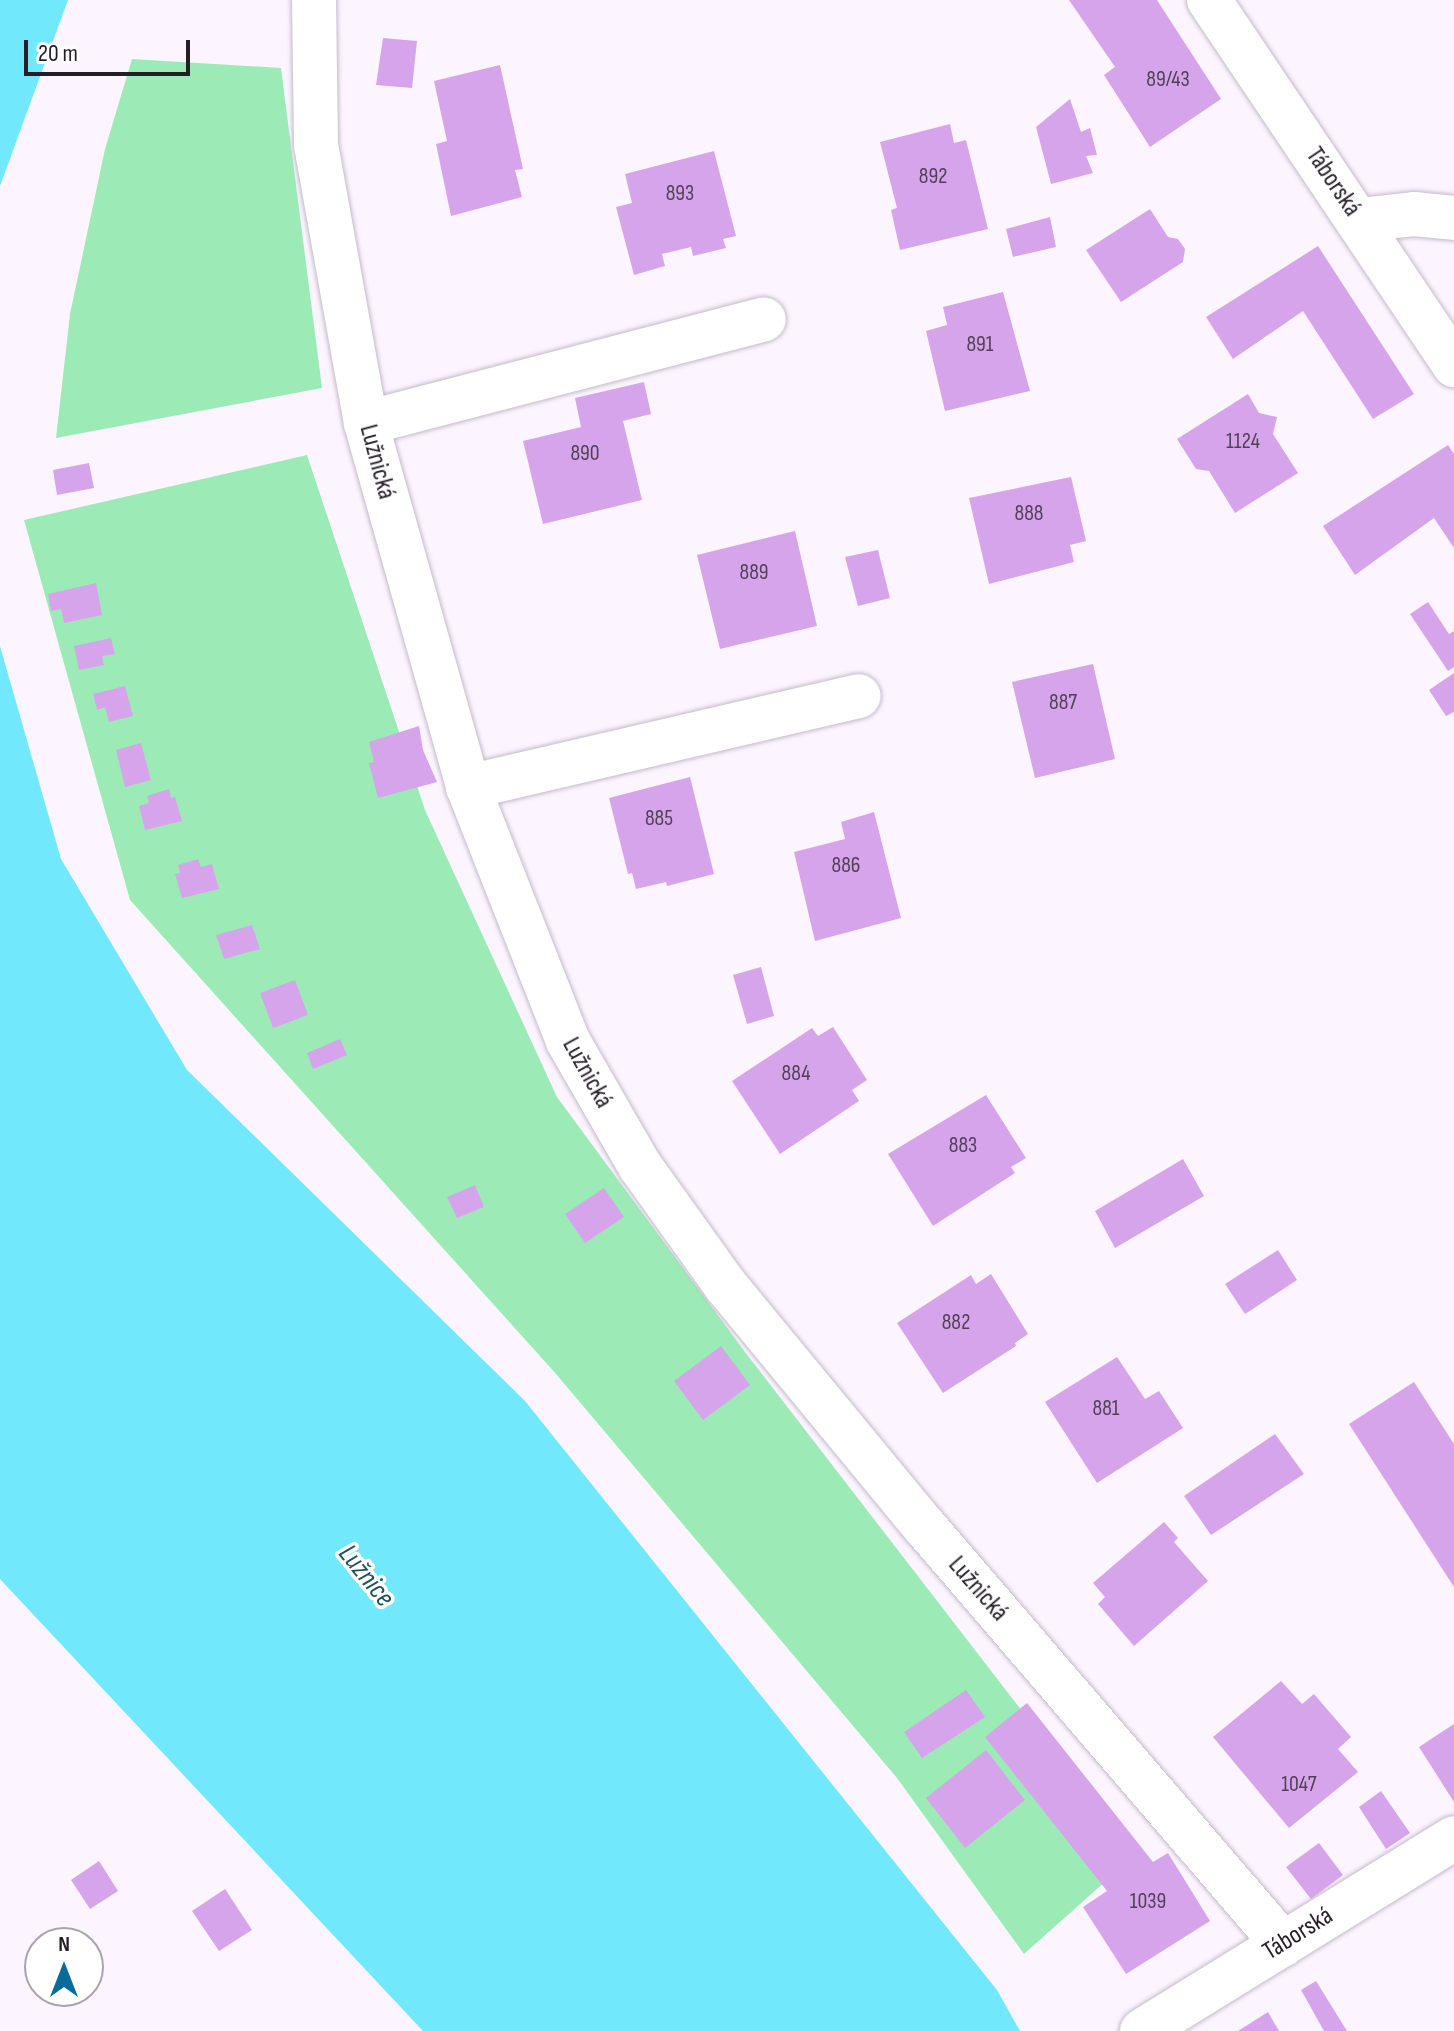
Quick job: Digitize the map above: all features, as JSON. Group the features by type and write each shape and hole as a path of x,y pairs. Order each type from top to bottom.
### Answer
{"street":[{"name":"Lužnická","path":"314,0 316,145 366,423 468,787 568,1041 640,1166 726,1286 925,1527 1283,1944"},
{"name":"Táborská","path":"1209,0 1454,365"},
{"path":"1359,220 1414,214 1454,218"},
{"path":"366,423 764,319"},
{"path":"468,787 859,696"},
{"name":"Táborská","path":"1142,2031 1454,1838"}],"green space":[{"path":"132,59 281,68 322,388 56,438 70,314 105,149"},
{"path":"307,455 425,810 557,1097 745,1352 1134,1856 1024,1954 897,1778 556,1374 130,900 24,520"}],"water":[{"path":"0,0 68,0 0,186"},
{"name":"Lužnice","path":"0,646 61,859 187,1070 525,1401 997,1990 1020,2031 423,2031 0,1579"}],"building":[{"path":"1069,0 1157,0 1221,99 1150,147 1104,75 1115,67"},
{"path":"383,38 417,41 412,88 376,85"},
{"path":"500,65 523,169 515,170 522,197 451,216 436,144 447,141 434,81"},
{"path":"1070,99 1081,132 1090,128 1097,155 1086,156 1093,173 1051,184 1036,127"},
{"path":"950,124 954,143 966,140 988,229 900,250 891,210 897,208 880,142"},
{"path":"714,151 736,236 723,239 726,248 693,256 691,247 662,254 665,266 634,275 616,207 632,203 625,174"},
{"path":"1150,209 1168,237 1178,239 1185,249 1183,262 1121,302 1086,250"},
{"path":"1050,217 1056,247 1013,257 1006,229"},
{"path":"1318,246 1414,394 1373,419 1303,311 1233,359 1206,317"},
{"path":"1003,292 1030,391 945,411 926,331 947,325 943,307"},
{"path":"644,382 651,414 623,421 642,500 543,524 523,441 581,427 575,398"},
{"path":"1248,394 1259,413 1277,417 1273,434 1298,473 1235,513 1209,471 1196,469 1177,439"},
{"path":"1448,445 1454,454 1454,548 1434,518 1355,575 1323,526"},
{"path":"89,463 94,488 57,495 53,470"},
{"path":"1071,477 1086,541 1070,545 1074,562 989,584 969,498"},
{"path":"795,531 817,626 720,649 697,555"},
{"path":"878,550 890,598 858,606 845,557"},
{"path":"96,583 102,615 64,623 61,609 51,611 48,594"},
{"path":"1428,602 1449,634 1454,631 1454,667 1448,671 1410,614"},
{"path":"111,638 115,654 102,656 104,665 79,670 74,646"},
{"path":"1093,664 1115,759 1035,778 1012,682"},
{"path":"1454,673 1454,712 1446,716 1429,690"},
{"path":"125,686 133,716 109,722 105,707 97,710 93,694"},
{"path":"419,726 423,750 437,782 378,798 369,763 374,762 369,742"},
{"path":"141,743 151,780 125,787 116,750"},
{"path":"690,777 714,874 667,886 666,882 636,889 632,873 628,874 609,798"},
{"path":"169,789 171,798 175,797 182,821 145,830 139,806 149,803 147,796"},
{"path":"874,812 901,918 815,941 794,852 845,839 841,822"},
{"path":"198,859 201,867 212,864 219,889 182,898 175,874 180,873 178,865"},
{"path":"252,925 260,949 224,959 216,935"},
{"path":"761,967 774,1016 747,1024 733,975"},
{"path":"295,980 308,1015 273,1028 260,993"},
{"path":"833,1027 867,1080 852,1090 859,1101 780,1154 732,1081 812,1028 818,1036"},
{"path":"340,1039 347,1055 313,1069 307,1053"},
{"path":"986,1095 1026,1158 1011,1167 1015,1173 933,1226 888,1154"},
{"path":"1183,1159 1204,1196 1115,1248 1095,1211"},
{"path":"475,1185 484,1207 457,1218 447,1197"},
{"path":"604,1188 624,1217 585,1243 565,1214"},
{"path":"1278,1250 1297,1280 1245,1314 1225,1284"},
{"path":"991,1274 1028,1334 1015,1343 1016,1346 943,1393 897,1323 971,1275 976,1284"},
{"path":"721,1346 750,1385 703,1420 674,1381"},
{"path":"1117,1357 1145,1399 1159,1391 1183,1428 1097,1483 1045,1402"},
{"path":"1414,1382 1454,1444 1454,1587 1349,1424"},
{"path":"1275,1434 1304,1474 1211,1535 1184,1496"},
{"path":"1164,1522 1178,1538 1174,1542 1208,1581 1134,1646 1098,1604 1105,1597 1093,1583"},
{"path":"1281,1681 1302,1704 1314,1694 1351,1737 1338,1749 1358,1772 1289,1828 1213,1737"},
{"path":"966,1690 985,1717 922,1758 904,1732"},
{"path":"1027,1703 1153,1862 1168,1853 1210,1921 1126,1974 1083,1907 1107,1891 985,1737"},
{"path":"1454,1724 1454,1802 1419,1747"},
{"path":"986,1750 1025,1800 965,1848 926,1798"},
{"path":"1381,1791 1410,1833 1386,1849 1359,1807"},
{"path":"1319,1843 1343,1875 1311,1899 1286,1867"},
{"path":"99,1861 118,1891 90,1909 71,1880"},
{"path":"225,1889 252,1930 219,1951 192,1911"},
{"path":"1316,1981 1347,2031 1324,2031 1301,1990"},
{"path":"1268,2012 1279,2031 1238,2031"}]}
